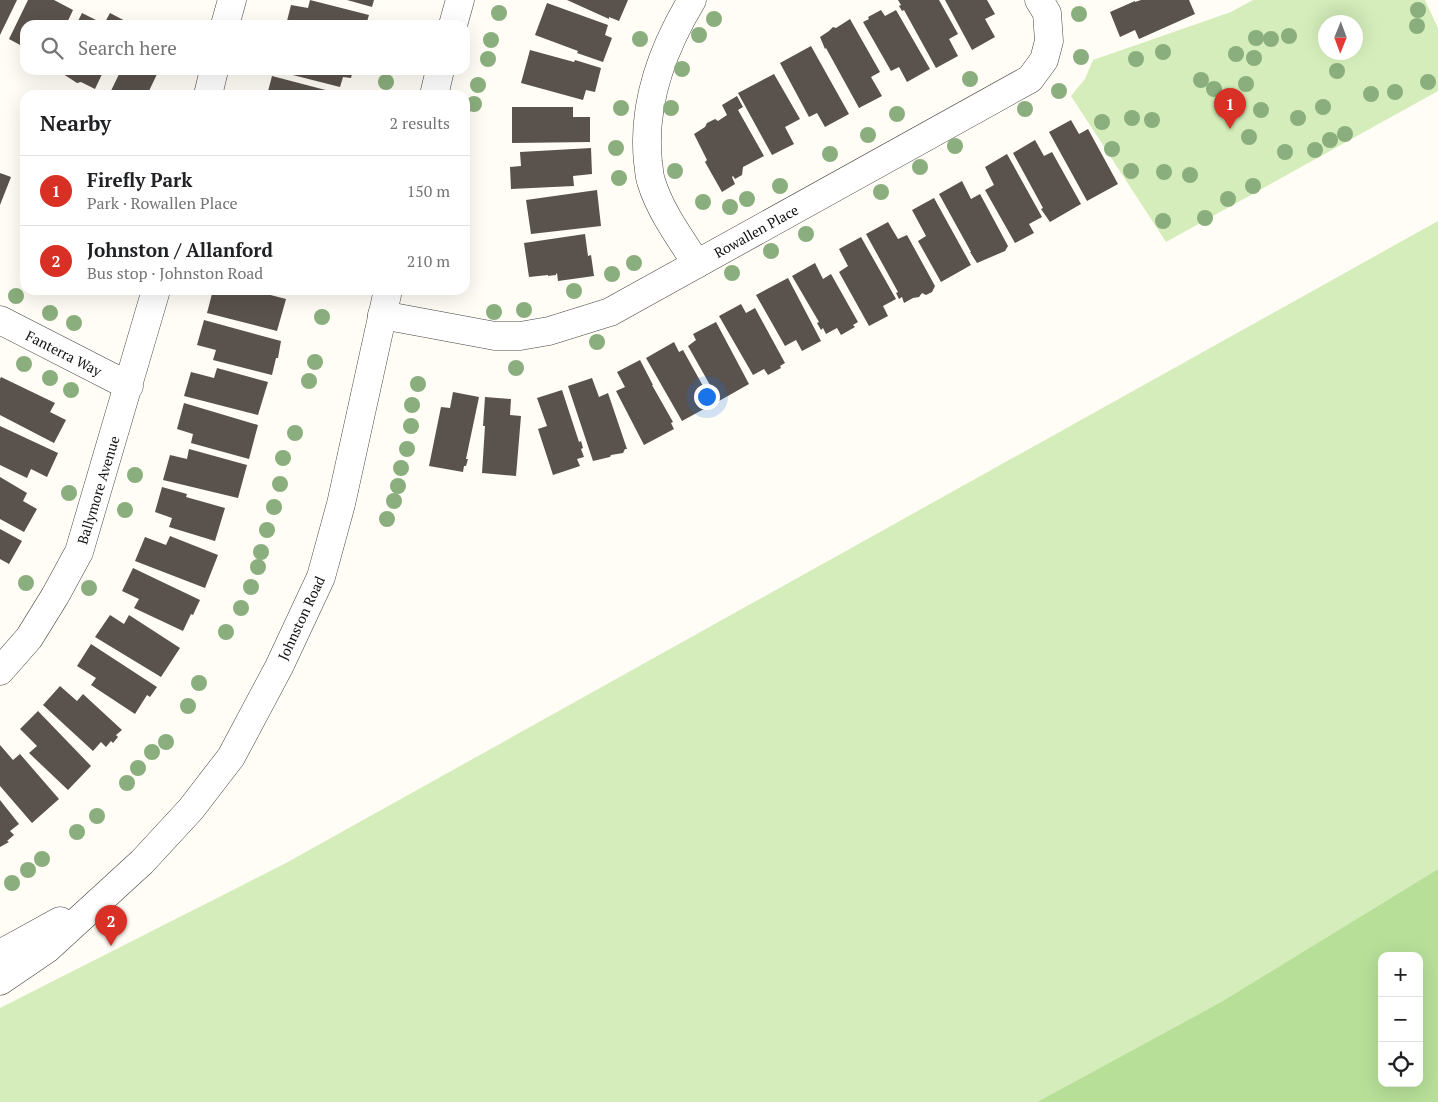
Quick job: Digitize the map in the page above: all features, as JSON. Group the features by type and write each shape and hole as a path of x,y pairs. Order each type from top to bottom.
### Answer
{"street":[{"path":"454,20 460,0"},
{"path":"692,0 684,13 660,69 650,102 646,143 650,180 661,207 697,264"},
{"name":"Rowallen Place","path":"385,303 495,336 520,336 539,333 610,312 1030,79 1044,60 1049,41 1047,14 1039,0"},
{"path":"209,90 213,75"},
{"path":"435,90 439,75"},
{"name":"Ballymore Avenue","path":"0,671 29,638 79,552 155,295"},
{"name":"Johnston Road","path":"0,981 47,949 142,862 170,834 212,784 231,757 279,667 321,577 341,504 385,303"},
{"name":"Fanterra Way","path":"0,320 129,386"},
{"name":"Johnston Road","path":"0,954 106,894"}],"green space":[{"path":"1253,0 1425,0 1438,28 1438,91 1166,242 1071,96 1085,79 1093,60 1231,12"},
{"path":"1438,221 1438,869 1221,1002 1037,1102 0,1102 0,1008 286,863"},
{"path":"1438,869 1438,1102 1037,1102 1221,1002"}],"building":[{"path":"0,0 17,0 0,35"},
{"path":"28,0 54,0 73,10 68,20 20,20 20,45 9,39"},
{"path":"310,0 369,15 368,20 287,20 291,5 308,8"},
{"path":"347,0 374,0 372,7"},
{"path":"567,0 628,0 619,21 609,17 609,19"},
{"path":"898,0 939,0 958,34 949,39 958,56 936,68 904,10 902,11 899,6 901,5"},
{"path":"945,0 987,0 995,14 985,19 995,37 972,50"},
{"path":"1141,0 1189,0 1195,14 1139,39 1135,30 1120,37 1110,12"},
{"path":"547,3 608,25 605,35 612,38 603,62 535,35"},
{"path":"881,10 885,16 896,10 930,69 907,82 899,67 891,71 863,22"},
{"path":"82,13 96,20 78,20"},
{"path":"110,13 123,20 106,20"},
{"path":"850,19 880,72 871,77 882,96 859,108 820,37 833,27 836,28"},
{"path":"811,46 849,114 825,127 817,113 809,117 780,63"},
{"path":"530,50 601,68 595,92 586,90 583,100 521,83"},
{"path":"774,74 800,119 785,127 794,144 772,155 738,93"},
{"path":"65,75 102,75 95,89 81,82 77,83"},
{"path":"119,75 157,75 149,90 111,90"},
{"path":"293,75 352,75 351,78 343,77 340,87"},
{"path":"272,76 326,90 268,90"},
{"path":"737,96 743,107 738,110 764,156 743,167 742,175 735,179 732,177 735,184 722,192 705,162 707,160 694,134 705,127 707,123 715,119 718,121 727,115 722,105"},
{"path":"512,107 573,107 573,117 590,117 590,142 512,143"},
{"path":"1071,120 1079,134 1088,129 1118,184 1087,201 1049,132"},
{"path":"1035,140 1044,156 1052,152 1081,204 1050,222 1041,209 1043,208 1013,153"},
{"path":"591,148 592,174 573,176 574,186 511,189 510,167 521,166 520,152"},
{"path":"1007,154 1042,217 1029,224 1034,233 1015,243 985,190 994,185 985,167"},
{"path":"0,173 11,177 0,205"},
{"path":"962,181 971,199 980,194 1008,246 1005,251 977,263 939,194"},
{"path":"597,190 601,226 531,234 526,200"},
{"path":"934,198 971,265 941,282 918,241 926,236 912,210"},
{"path":"888,222 898,239 907,235 935,286 932,292 926,295 922,293 919,297 904,303 902,297 899,299 896,293 898,292 866,234"},
{"path":"585,234 588,256 591,255 594,276 558,281 557,273 556,275 529,277 524,243"},
{"path":"861,237 896,299 883,306 888,316 869,326 839,272 848,266 839,249"},
{"path":"815,263 823,279 831,274 858,322 853,325 855,327 841,335 837,328 826,334 823,328 821,330 817,323 819,322 792,276"},
{"path":"788,278 821,341 802,351 796,340 785,346 756,295"},
{"path":"212,295 270,295 286,299 277,331 207,313"},
{"path":"741,304 746,313 755,308 785,363 780,366 781,368 768,375 764,369 753,375 719,316"},
{"path":"204,320 281,341 272,375 213,360 216,350 197,345"},
{"path":"716,322 749,384 719,401 688,346 696,340 693,334"},
{"path":"674,342 679,352 683,350 713,404 682,421 646,358"},
{"path":"640,360 673,422 671,423 674,429 644,445 616,391 625,387 617,372"},
{"path":"217,368 268,382 258,415 184,396 191,372 214,378"},
{"path":"1,377 55,403 50,412 66,420 54,443 0,415"},
{"path":"592,378 599,397 608,393 627,449 623,453 593,461 568,386"},
{"path":"562,390 579,442 581,441 584,457 577,459 580,466 553,475 538,429 547,426 537,398"},
{"path":"453,392 479,397 466,459 468,459 463,472 429,466 441,407 450,408"},
{"path":"485,397 511,399 510,415 521,416 516,476 482,473"},
{"path":"184,403 258,425 249,459 191,443 193,434 177,429"},
{"path":"0,426 58,453 47,477 31,469 27,478 0,465"},
{"path":"189,449 247,465 238,498 163,480 170,455 187,459"},
{"path":"0,477 27,493 23,501 37,509 24,532 0,519"},
{"path":"162,487 187,494 186,497 225,508 215,541 169,527 172,518 155,512"},
{"path":"0,529 22,541 9,564 0,559"},
{"path":"170,536 218,555 205,588 135,561 145,537 166,545"},
{"path":"133,568 200,600 183,631 134,608 139,599 122,591"},
{"path":"110,615 124,624 129,615 180,648 161,677 95,637"},
{"path":"91,644 157,687 150,697 147,695 135,714 91,685 96,678 77,666"},
{"path":"60,686 77,701 83,694 122,730 116,735 118,737 113,743 111,741 106,747 101,742 93,751 43,705"},
{"path":"38,711 91,766 68,790 29,753 37,746 20,729"},
{"path":"0,745 13,760 20,754 59,799 32,823 0,786"},
{"path":"0,800 19,824 10,831 14,835 7,841 9,842 0,847"}],"place":[{"name":"Firefly Park","path":"1230,129"},
{"name":"Johnston / Allanford","path":"111,946"}]}
